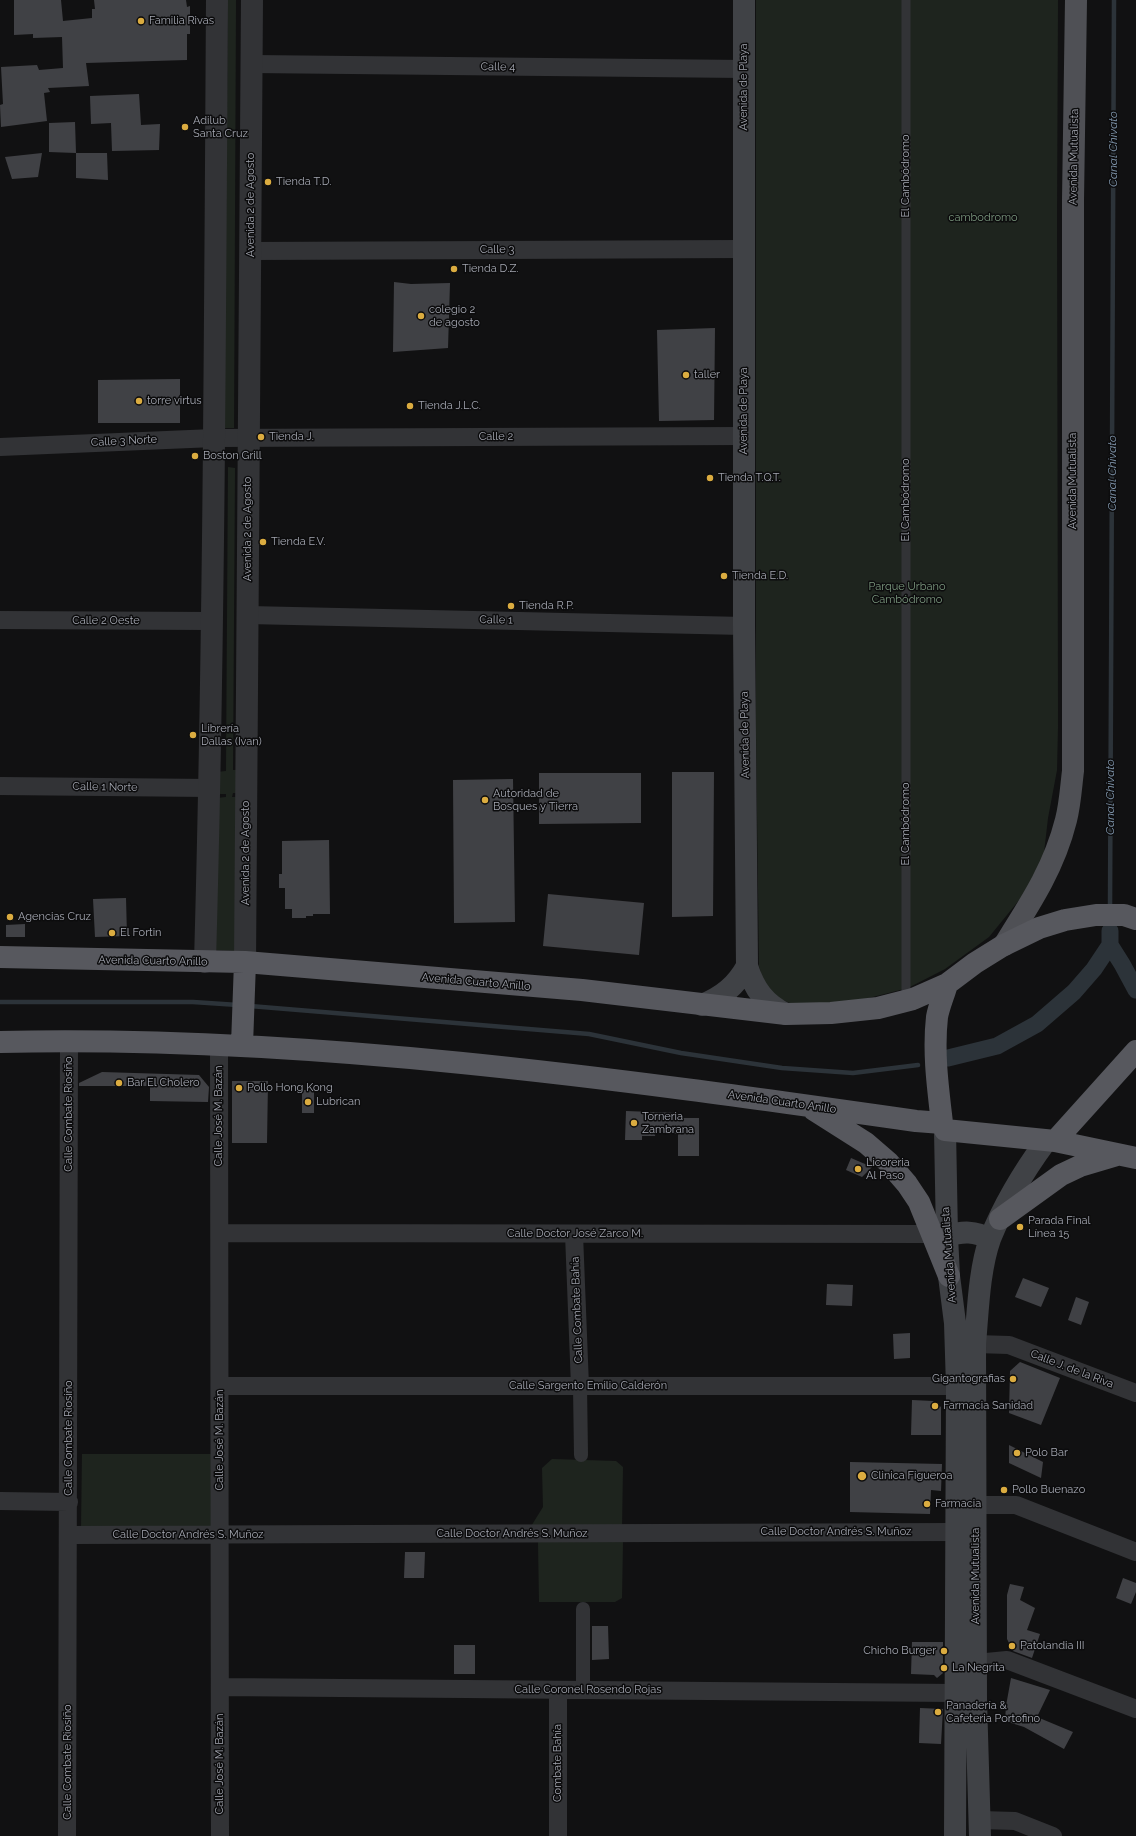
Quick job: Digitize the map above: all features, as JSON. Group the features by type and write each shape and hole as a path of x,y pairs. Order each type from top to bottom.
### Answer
{"highway":[{"name":"Avenida Cuarto Anillo","path":"0,957 205,962 245,972 582,990 786,1014 831,1013 878,1008 913,999 947,984 975,963 1004,945 1039,928 1065,920 1096,915 1130,917"},
{"path":"242,1038 245,972"},
{"path":"944,1127 936,1074 935,1045 937,1015 947,984"},
{"name":"Avenida Cuarto Anillo","path":"0,1042 69,1041 219,1045 242,1038 378,1054 574,1074 916,1121 944,1127 1050,1141 1128,1156"},
{"path":"1050,1141 1133,1055"},
{"path":"808,1106 866,1143 888,1162 907,1184 939,1235 949,1276"},
{"path":"1000,1219 1061,1174 1080,1166 1128,1156"}],"main road":[{"name":"Avenida de Playa","path":"744,0 744,626 747,966 754,987 760,996 768,1003 786,1014"},
{"name":"Avenida Mutualista","path":"1004,945 1035,898 1052,863 1067,819 1073,772 1073,200 1076,0"},
{"path":"702,1005 728,990 741,977 747,966"},
{"name":"Avenida Mutualista","path":"939,1235 944,1127"},
{"name":"Avenida Mutualista","path":"980,1828 976,1663 975,1344 979,1288 990,1239 1025,1169 1050,1141"},
{"path":"939,1235 969,1232 980,1234 990,1239"},
{"name":"Avenida Mutualista","path":"949,1276 954,1323 957,1386 955,1836"}],"street":[{"path":"205,962 210,788 217,0"},
{"name":"Avenida 2 de Agosto","path":"245,972 252,0"},
{"name":"Calle 4","path":"252,64 744,69"},
{"name":"Calle 3","path":"250,251 744,249"},
{"name":"Calle 2","path":"249,438 744,436"},
{"name":"Calle 3 Norte","path":"0,447 214,438 249,438"},
{"name":"Calle 1","path":"248,615 744,626"},
{"name":"Calle 2 Oeste","path":"0,620 211,621"},
{"name":"Calle 1 Norte","path":"0,786 210,788"},
{"name":"Calle Combate Riosiño","path":"67,1836 69,1535 69,1041"},
{"name":"Calle José M. Bazán","path":"219,1045 220,1836"},
{"name":"Calle Doctor José Zarco M.","path":"220,1233 939,1235"},
{"name":"Calle Combate Bahía","path":"574,1234 580,1386"},
{"name":"Calle J. de la Riva","path":"975,1344 1009,1345 1136,1393"},
{"name":"Calle Sargento Emilio Calderón","path":"220,1386 957,1386"},
{"path":"580,1386 581,1455"},
{"path":"0,1502 69,1502"},
{"path":"976,1505 1016,1504 1136,1552"},
{"name":"Calle Doctor Andrés S. Muñoz","path":"69,1535 956,1532"},
{"path":"583,1609 583,1690"},
{"path":"976,1663 1007,1660 1136,1709"},
{"name":"Calle Coronel Rosendo Rojas","path":"220,1687 955,1693"},
{"name":"Combate Bahía","path":"558,1690 558,1836"},
{"path":"980,1828 1015,1821 1052,1836"}],"lane":[{"name":"El Cambódromo","path":"906,0 906,1001"}],"green space":[{"path":"228,0 236,0 234,428 224,428"},
{"name":"Parque Urbano Cambódromo","path":"756,0 1058,0 1058,726 1057,770 1048,818 1043,861 1020,899 989,937 945,969 908,988 853,1002 797,1006 776,997 764,984 759,966 756,734"},
{"path":"228,467 235,468 233,770 237,770 239,793 233,793 232,797 239,797 238,951 215,950 217,798 226,797 226,794 219,794 217,772 226,771"},
{"path":"82,1454 212,1454 211,1530 81,1529"},
{"path":"552,1459 616,1461 623,1467 622,1528 530,1528 543,1507 542,1468"},
{"path":"623,1541 622,1598 615,1602 539,1602 538,1542"}],"building":[{"path":"14,0 61,0 63,21 92,18 92,9 95,9 94,0 186,0 187,7 190,6 190,34 187,34 187,60 86,63 89,86 48,88 50,92 44,93 47,121 1,127 0,105 3,104 1,67 37,65 39,70 63,68 62,37 33,38 33,34 14,35"},
{"path":"139,94 141,125 160,124 159,150 112,151 111,123 91,124 90,96"},
{"path":"75,122 76,153 49,152 49,123"},
{"path":"42,153 38,177 12,179 5,157"},
{"path":"76,153 107,153 108,180 76,178"},
{"name":"colegio 2 de agosto","path":"394,282 411,284 450,283 448,348 393,352"},
{"name":"taller","path":"715,328 714,420 659,421 657,330"},
{"name":"torre virtus","path":"180,379 180,423 98,423 98,380"},
{"path":"672,772 714,772 713,916 672,917"},
{"path":"539,773 641,773 641,823 539,824"},
{"path":"513,779 515,922 454,923 453,780"},
{"path":"329,840 330,914 313,914 313,916 306,916 306,918 292,918 292,909 285,909 285,888 279,888 279,874 282,874 282,841"},
{"path":"548,894 644,903 639,955 543,946"},
{"path":"126,898 127,936 95,937 93,899"},
{"name":"Agencias Cruz","path":"25,924 25,937 6,937 6,925"},
{"path":"102,1072 199,1075 209,1087 208,1102 150,1101 150,1086 79,1086 79,1083"},
{"path":"232,1081 268,1081 267,1143 232,1143"},
{"name":"Lubrican","path":"302,1090 314,1090 314,1113 302,1113"},
{"path":"626,1111 679,1113 678,1118 699,1118 699,1156 678,1156 678,1134 656,1131 655,1136 642,1136 642,1140 625,1140"},
{"name":"Licoreria Al Paso","path":"851,1158 872,1167 862,1177 846,1170"},
{"path":"1023,1278 1049,1288 1041,1307 1015,1297"},
{"path":"827,1284 853,1285 852,1306 826,1305"},
{"path":"1076,1297 1089,1302 1081,1325 1068,1320"},
{"path":"910,1333 910,1358 894,1359 893,1334"},
{"path":"1020,1362 1060,1378 1041,1425 1009,1413 1010,1371"},
{"path":"912,1400 933,1401 941,1407 941,1435 911,1435"},
{"name":"Polo Bar","path":"1009,1445 1043,1462 1041,1478 1009,1463"},
{"path":"850,1462 942,1464 941,1491 931,1490 930,1514 850,1512"},
{"path":"405,1552 425,1552 424,1578 404,1578"},
{"path":"1123,1578 1136,1583 1136,1592 1131,1604 1116,1598"},
{"path":"1010,1584 1024,1587 1020,1600 1035,1608 1027,1630 1040,1634 1032,1658 1013,1651 1007,1639 1007,1595"},
{"path":"592,1626 608,1626 609,1659 592,1660"},
{"path":"912,1642 943,1642 943,1673 937,1678 934,1675 911,1674"},
{"path":"454,1645 475,1645 475,1674 454,1674"},
{"path":"1011,1678 1050,1690 1037,1717 1073,1732 1064,1749 1024,1727 1005,1721"},
{"path":"920,1708 943,1709 941,1744 919,1743"}],"waterway":[{"name":"Canal Chivato","path":"1110,910 1114,0"},
{"name":"Canal Chivato","path":"1110,921 1110,945"},
{"path":"948,1058 997,1046 1037,1024 1074,992 1094,969 1110,945 1110,931"},
{"path":"1110,945 1136,990"},
{"path":"0,1002 193,1002 238,1005"},
{"path":"250,1006 589,1034 681,1053 782,1068 853,1073 918,1065"}],"place":[{"name":"Familia Rivas","path":"141,21"},
{"name":"Adilub Santa Cruz","path":"185,127"},
{"name":"Tienda T.D.","path":"268,182"},
{"name":"Tienda D.Z.","path":"454,269"},
{"name":"colegio 2 de agosto","path":"421,316"},
{"name":"taller","path":"686,375"},
{"name":"torre virtus","path":"139,401"},
{"name":"Tienda J.L.C.","path":"410,406"},
{"name":"Tienda J.","path":"261,437"},
{"name":"Boston Grill","path":"195,456"},
{"name":"Tienda T.Q.T.","path":"710,478"},
{"name":"Tienda E.V.","path":"263,542"},
{"name":"Tienda E.D.","path":"724,576"},
{"name":"Tienda R.P.","path":"511,606"},
{"name":"Librería Dallas (Ivan)","path":"193,735"},
{"name":"Autoridad de Bosques y Tierra","path":"485,800"},
{"name":"Agencias Cruz","path":"10,917"},
{"name":"El Fortin","path":"112,933"},
{"name":"Bar El Cholero","path":"119,1083"},
{"name":"Pollo Hong Kong","path":"239,1088"},
{"name":"Lubrican","path":"308,1102"},
{"name":"Torneria Zambrana","path":"634,1123"},
{"name":"Licoreria Al Paso","path":"858,1169"},
{"name":"Parada Final Línea 15","path":"1020,1227"},
{"name":"Gigantografias","path":"1013,1379"},
{"name":"Farmacia Sanidad","path":"935,1406"},
{"name":"Polo Bar","path":"1017,1453"},
{"name":"Clinica Figueroa","path":"862,1476"},
{"name":"Pollo Buenazo","path":"1004,1490"},
{"name":"Farmacia","path":"927,1504"},
{"name":"Patolandia III","path":"1012,1646"},
{"name":"Chicho Burger","path":"944,1651"},
{"name":"La Negrita","path":"944,1668"},
{"name":"Panadería & Cafeteria Portofino","path":"938,1712"}],"park label":[{"name":"cambodromo","path":"983,218"}]}
